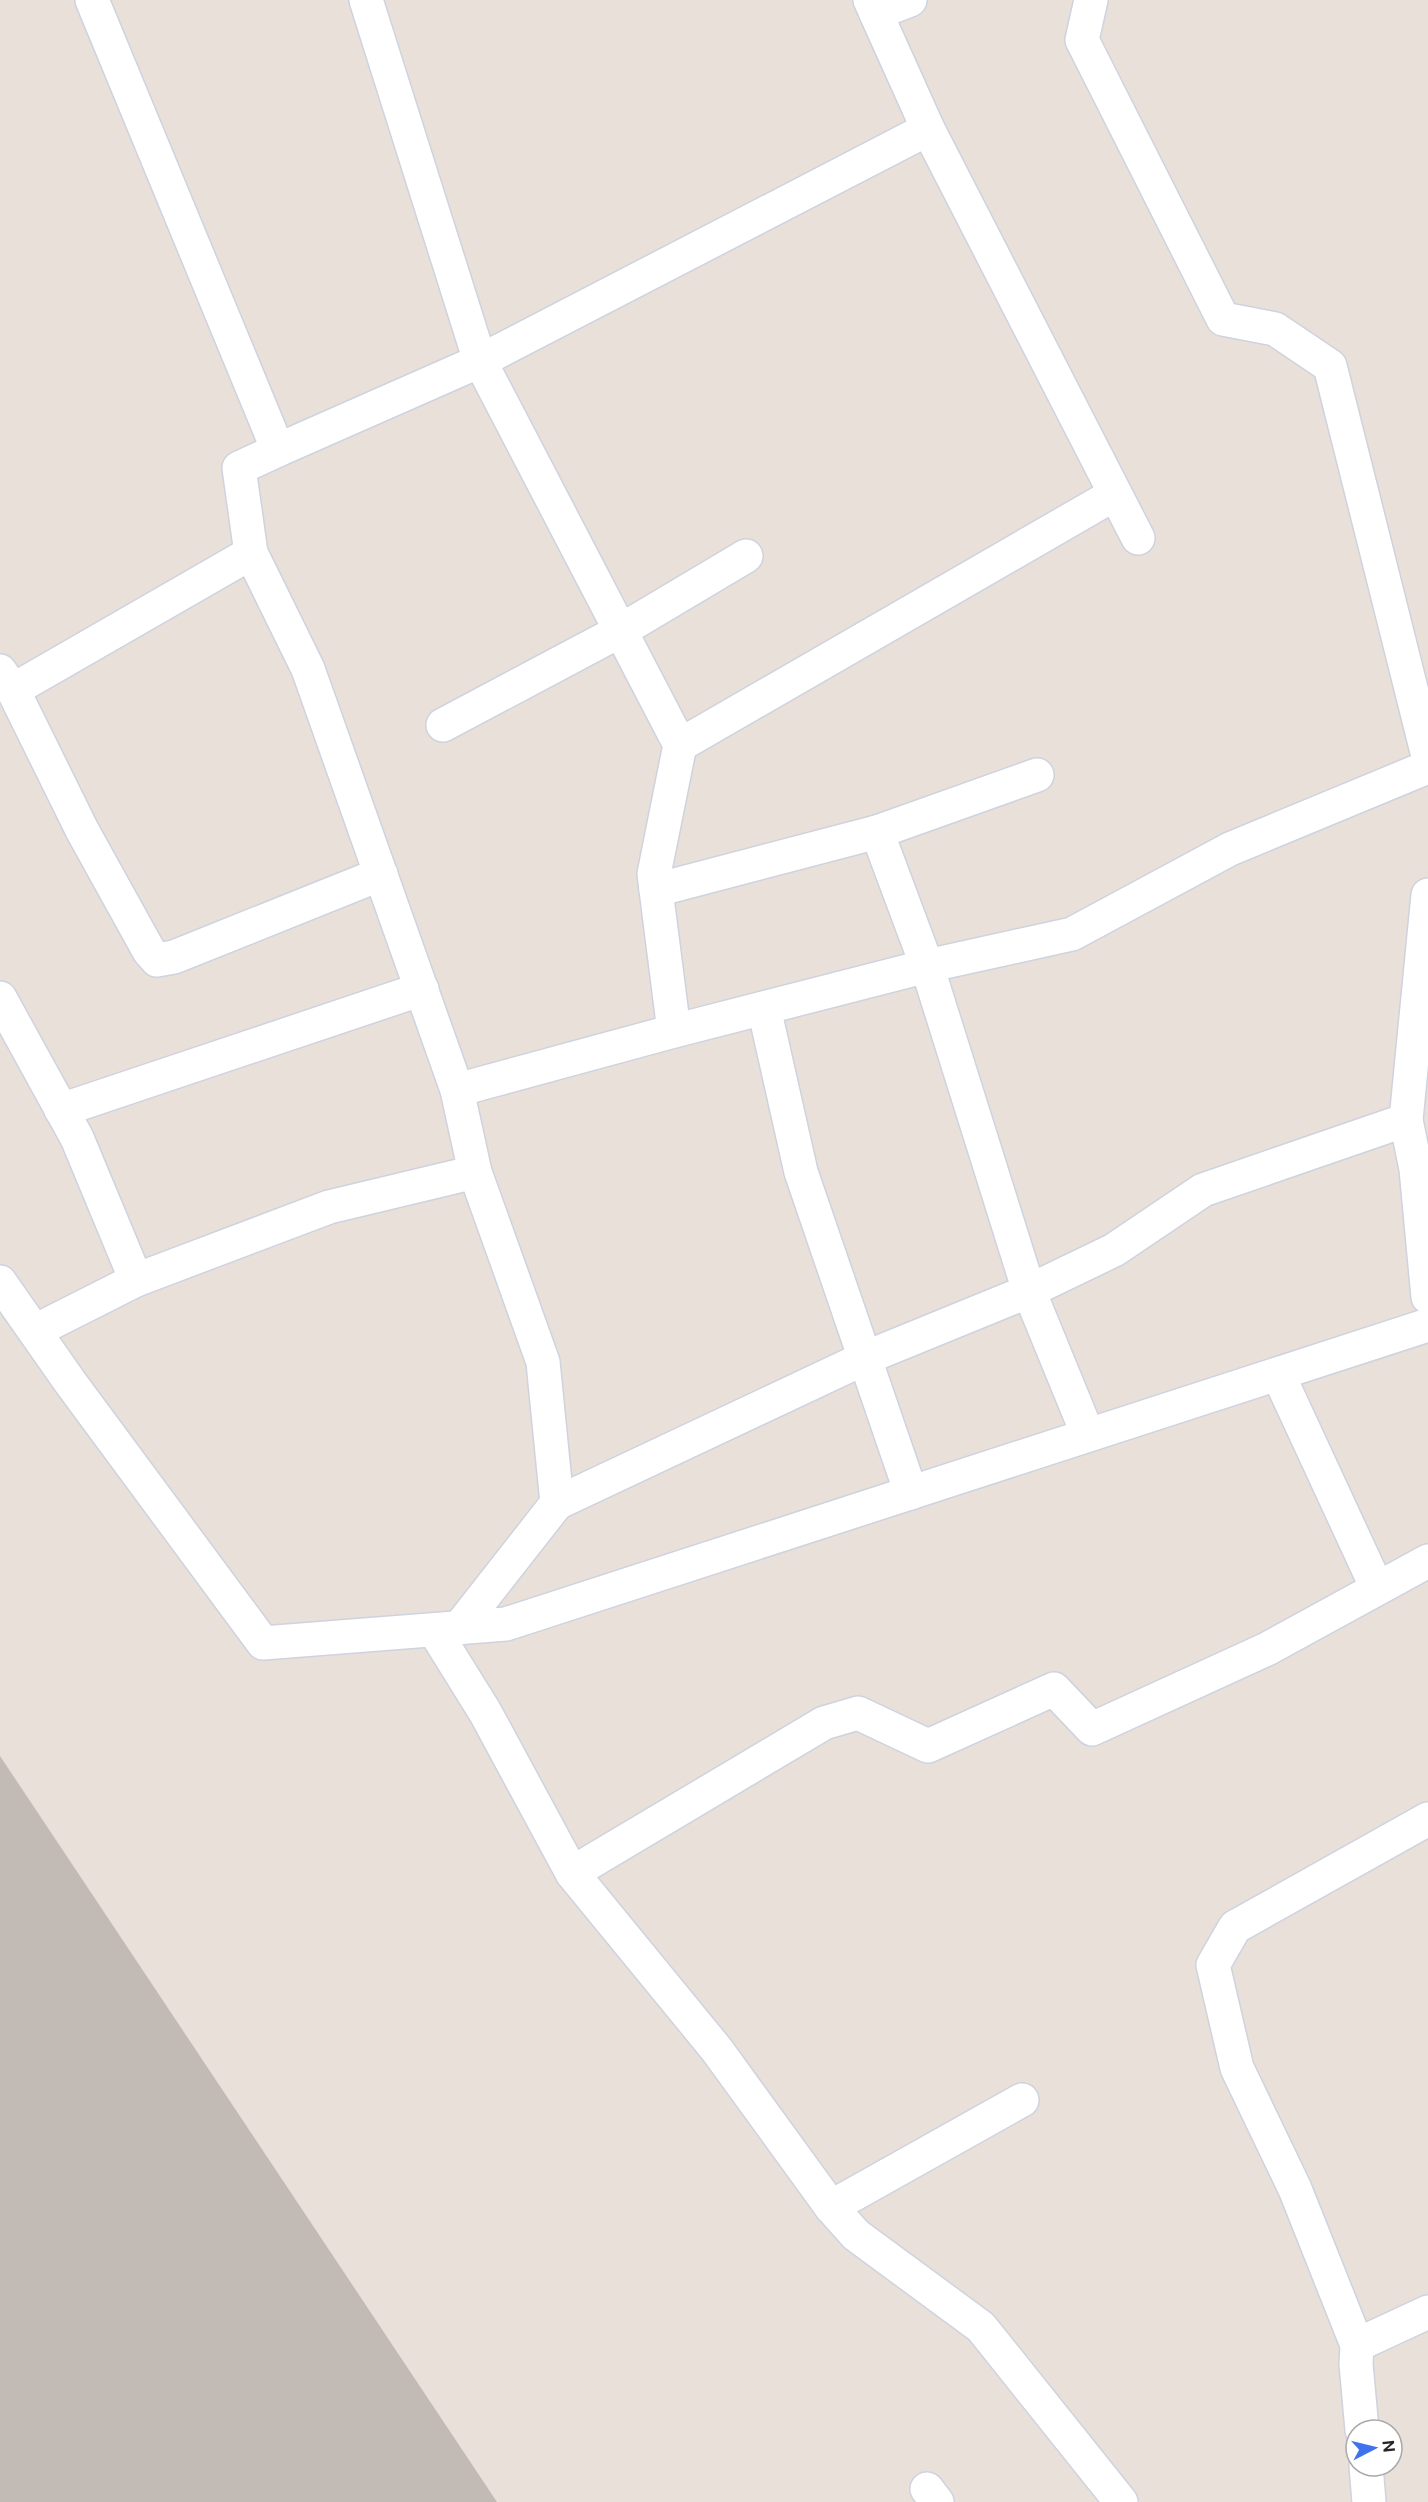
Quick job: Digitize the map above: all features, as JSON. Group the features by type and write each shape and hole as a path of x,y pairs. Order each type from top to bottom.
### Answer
{"street":[{"path":"92,0 278,450"},
{"path":"366,0 480,361 680,746 654,874 674,1031"},
{"path":"910,0 873,7 928,129 1138,538"},
{"path":"1091,0 1082,40 1223,319 1275,330 1330,366 1428,756"},
{"path":"557,1503 543,1362 475,1172 457,1090 308,669 251,553 239,468 480,361 928,129"},
{"path":"680,746 1115,494"},
{"path":"251,553 6,680 82,830 149,951 157,960 174,957 381,874"},
{"path":"443,725 620,631 746,556"},
{"path":"457,1090 927,966 1072,934 1230,849 1428,767"},
{"path":"656,890 877,832 1037,775"},
{"path":"877,832 927,966 1029,1291 1088,1435"},
{"path":"1428,895 1426,939 1406,1120 1422,1167 1428,1297"},
{"path":"61,1110 422,989"},
{"path":"0,999 77,1138 136,1280"},
{"path":"764,1008 801,1172 911,1493"},
{"path":"447,1629 557,1503 865,1358 1029,1291 1114,1250 1203,1190 1406,1120"},
{"path":"34,1331 136,1280 329,1207 475,1172"},
{"path":"0,1282 263,1643 506,1624 1428,1325"},
{"path":"1278,1374 1377,1588"},
{"path":"572,1873 824,1723 858,1713 928,1746 1054,1689 1092,1729 1267,1649 1428,1561"},
{"path":"447,1629 485,1712 572,1873 717,2050 831,2207 856,2235 981,2327 1121,2502"},
{"path":"1361,2418 1356,2364 1357,2344 1295,2189 1237,2068 1213,1965 1234,1927 1428,1819"},
{"path":"831,2207 1022,2100"},
{"path":"1357,2344 1428,2312"},
{"path":"1367,2478 1370,2502"}],"building":[{"path":"0,1756 497,2502 0,2502"}]}
